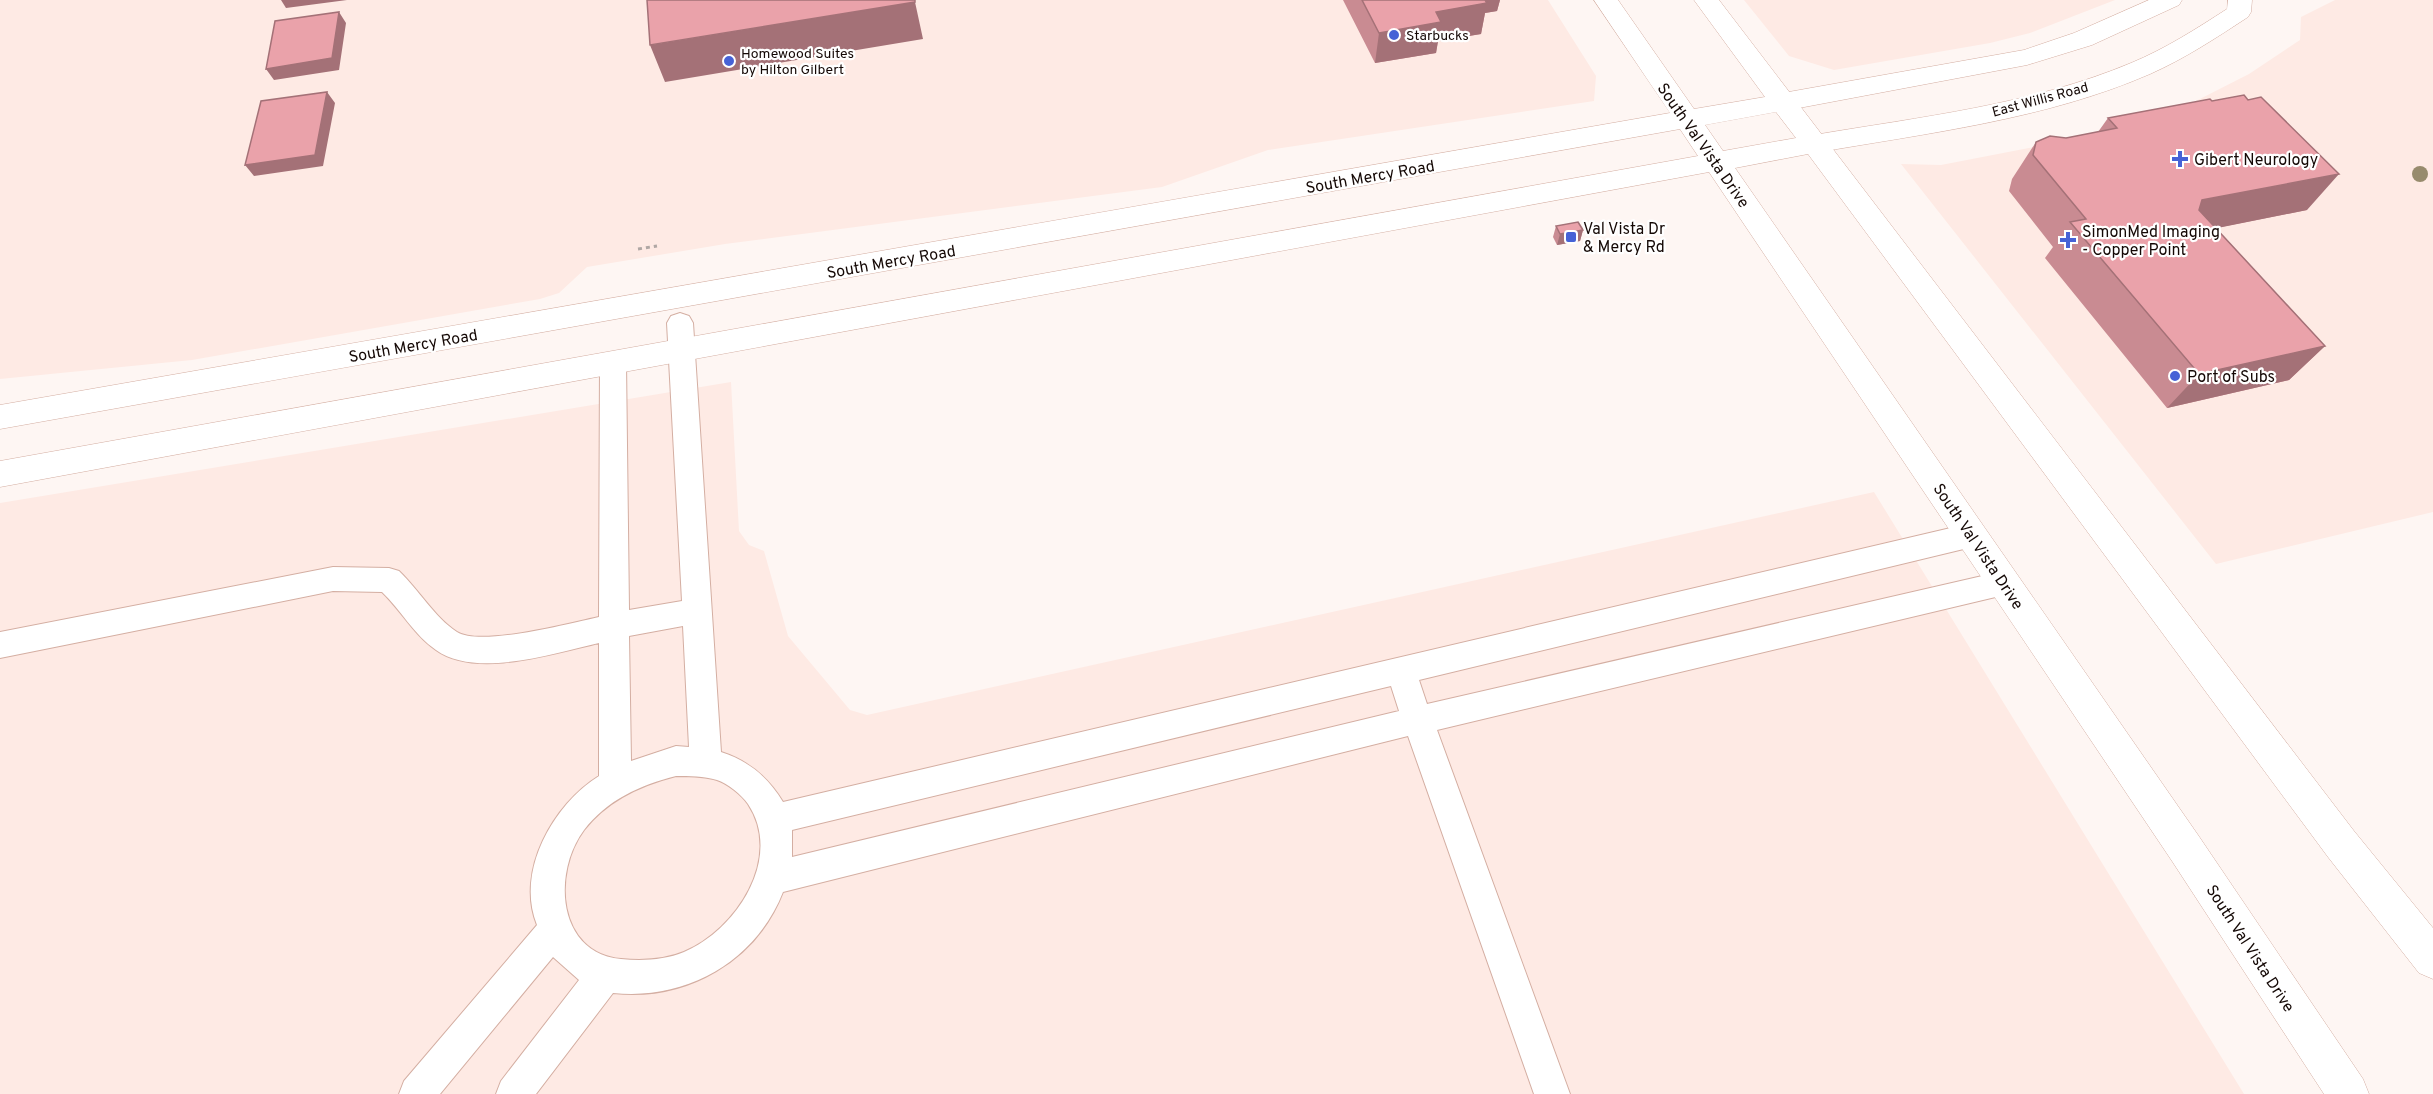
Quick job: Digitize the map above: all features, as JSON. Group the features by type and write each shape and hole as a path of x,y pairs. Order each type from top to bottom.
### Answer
{"main road":[{"name":"South Val Vista Drive","path":"1606,0 2185,848 2348,1094"},
{"path":"1706,0 2341,844 2433,959"},
{"path":"1783,102 2027,57 2083,39 2170,0"},
{"name":"East Willis Road","path":"1814,144 1984,114 2066,94 2127,74 2188,45 2230,18 2239,12 2240,0"},
{"name":"South Mercy Road","path":"0,417 1783,102"},
{"path":"0,474 613,362 681,336 1814,144"}],"lane":[{"path":"681,336 706,763"},
{"path":"613,362 615,783"},
{"path":"774,819 1972,536"},
{"path":"0,645 333,579 389,580 418,609 434,631 453,646 480,649 519,647 697,611"},
{"path":"773,878 1418,720 2004,583"},
{"path":"1400,670 1552,1094"},
{"path":"676,761 706,763 728,769 748,782 763,798 774,819 777,857 773,878 759,909 736,936 707,959 674,974 639,979 606,974 584,965 567,949 554,930 546,900 550,866 564,834 586,805 615,783 644,769 676,761"},
{"path":"417,1094 554,930"},
{"path":"513,1094 606,974"}],"path":[{"path":"638,249 657,246"}],"shaded area":[{"path":"0,0 1548,0 1596,76 1594,101 1268,150 1162,187 725,244 587,267 559,293 540,299 192,360 0,379"},
{"path":"1744,0 2115,0 2030,33 1990,43 1834,70 1789,56"},
{"path":"2335,0 2433,0 2433,512 2216,564 1901,164 1941,165 2044,145 2127,125 2188,105 2249,74 2300,40 2301,17"},
{"path":"731,382 739,531 749,545 764,551 788,636 850,710 867,715 1874,492 2244,1094 0,1094 0,503"}],"building":[{"path":"647,0 915,0 915,2 650,45"},
{"path":"1362,0 1485,0 1487,3 1436,12 1441,22 1379,33"},
{"path":"339,12 332,58 266,69 275,21"},
{"path":"327,92 315,155 245,165 261,101"},
{"path":"2244,95 2248,100 2261,97 2339,174 2202,200 2199,210 2325,346 2199,374 2070,222 2086,219 2033,155 2036,142 2050,136 2066,138 2117,128 2108,118"},
{"path":"1578,222 1583,230 1560,234 1556,226"}],"place":[{"name":"Starbucks","path":"1394,35"},
{"name":"Homewood Suites by Hilton Gilbert","path":"729,61"},
{"name":"Gibert Neurology","path":"2180,159"},
{"name":"Val Vista Dr & Mercy Rd","path":"1571,237"},
{"name":"SimonMed Imaging - Copper Point","path":"2068,240"},
{"name":"Port of Subs","path":"2175,376"}]}
